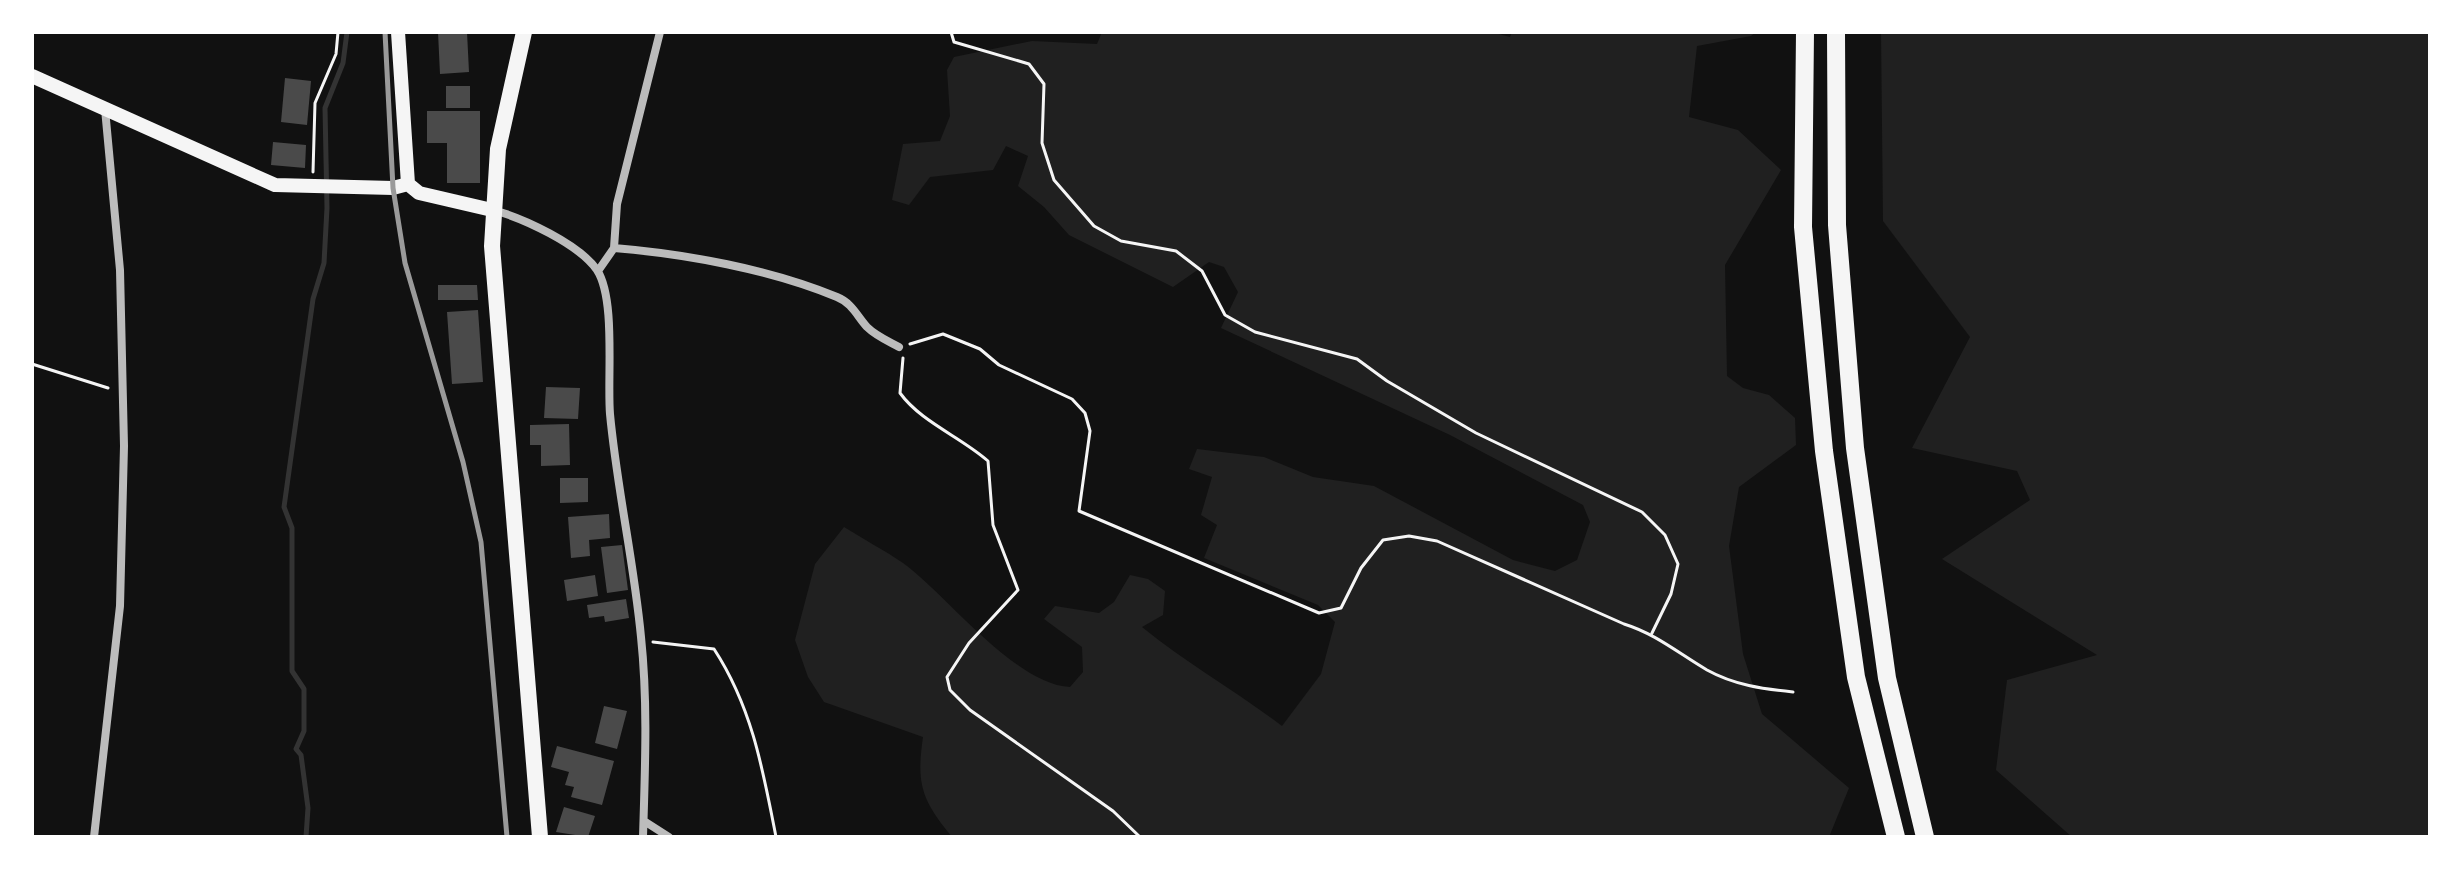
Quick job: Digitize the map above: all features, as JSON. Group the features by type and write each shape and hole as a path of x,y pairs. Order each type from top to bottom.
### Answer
{"highway":[{"path":"1805,32 1803,227 1824,451 1856,677 1896,837"},
{"path":"1836,32 1837,225 1855,448 1887,678 1925,837"}],"main road":[{"path":"398,32 408,184 419,193 492,210"},
{"path":"524,32 498,149 492,210 514,532 540,837"},
{"path":"32,76 275,185 393,188 408,184"}],"street":[{"path":"598,271 614,248 617,204 660,32"},
{"path":"94,837 120,606 123,393 120,270 103,122 105,108"},
{"path":"492,210 535,226 587,259 598,271 606,307 612,432 631,547 641,640 646,719 643,837"},
{"path":"614,248 671,252 716,261 839,298 858,312 867,327 899,347"},
{"path":"644,821 669,837"}],"path":[{"path":"316,188 315,103 336,54 338,32"},
{"path":"951,32 954,42 1029,64 1044,84 1042,143 1054,180 1094,226 1121,241 1176,251 1202,271 1225,315 1255,332 1357,359 1387,381 1476,433 1642,512 1665,535 1678,564 1671,594 1652,633"},
{"path":"1140,837 1113,811 970,710 950,690 947,677 969,643 1018,590 993,525 988,461 969,444 909,406 900,393 904,361 899,347 943,334 980,349 999,365 1072,399 1085,413 1090,431 1079,511 1319,613 1341,608 1361,568 1383,540 1409,536 1437,541 1624,624 1652,633 1710,671 1750,687 1793,692"},
{"path":"32,364 123,393"},
{"path":"641,640 714,649 740,695 758,742 776,837"}],"shaded area":[{"path":"1102,32 1491,32 1510,37 1512,32 1756,32 1751,36 1697,46 1689,117 1738,130 1781,170 1725,265 1727,376 1743,388 1769,395 1795,418 1796,445 1739,487 1729,546 1743,654 1762,714 1849,788 1829,837 952,837 934,813 924,791 920,768 923,737 824,702 808,677 795,640 815,564 844,527 903,563 1004,655 1049,682 1070,687 1083,672 1082,647 1044,619 1055,606 1099,613 1114,602 1130,575 1148,579 1165,591 1163,615 1142,627 1282,726 1321,674 1335,622 1318,605 1204,558 1217,525 1201,515 1212,477 1189,469 1197,449 1264,457 1313,477 1374,486 1513,560 1555,571 1577,560 1590,522 1583,505 1450,435 1221,328 1238,292 1224,267 1209,262 1173,287 1069,235 1044,207 1018,186 1028,156 1006,146 993,170 930,177 909,205 892,200 903,144 940,141 950,116 947,70 954,57 1032,41 1097,44"},
{"path":"1881,32 2430,32 2430,837 2072,837 1996,770 2007,680 2097,655 1942,559 2030,500 2017,471 1912,448 1970,337 1883,221"}],"building":[{"path":"438,32 467,32 469,72 440,74"},
{"path":"285,78 311,81 307,125 281,122"},
{"path":"446,86 470,86 470,108 446,108"},
{"path":"427,111 480,111 480,183 447,183 447,143 427,143"},
{"path":"273,142 306,145 305,168 271,165"},
{"path":"438,285 477,285 478,300 438,300"},
{"path":"478,310 483,382 452,384 447,312"},
{"path":"546,387 580,388 578,419 544,418"},
{"path":"569,424 570,465 541,466 541,445 530,445 530,425"},
{"path":"560,478 588,478 588,502 560,503"},
{"path":"609,514 610,538 589,540 590,556 571,558 568,517"},
{"path":"622,545 628,590 607,593 601,547"},
{"path":"595,575 598,596 567,601 564,580"},
{"path":"626,599 629,618 605,622 604,616 589,618 587,605"},
{"path":"604,706 627,711 617,749 595,743"},
{"path":"557,746 614,761 602,805 571,797 574,787 565,785 569,772 551,767"},
{"path":"564,807 595,816 588,837 556,832"}],"waterway":[{"path":"306,837 308,808 301,755 296,749 304,731 304,689 292,671 292,528 284,507 313,299 324,263 327,208 325,108 343,63 347,32"}],"railway":[{"path":"385,32 393,188 405,263 463,462 481,542 507,837"}]}
